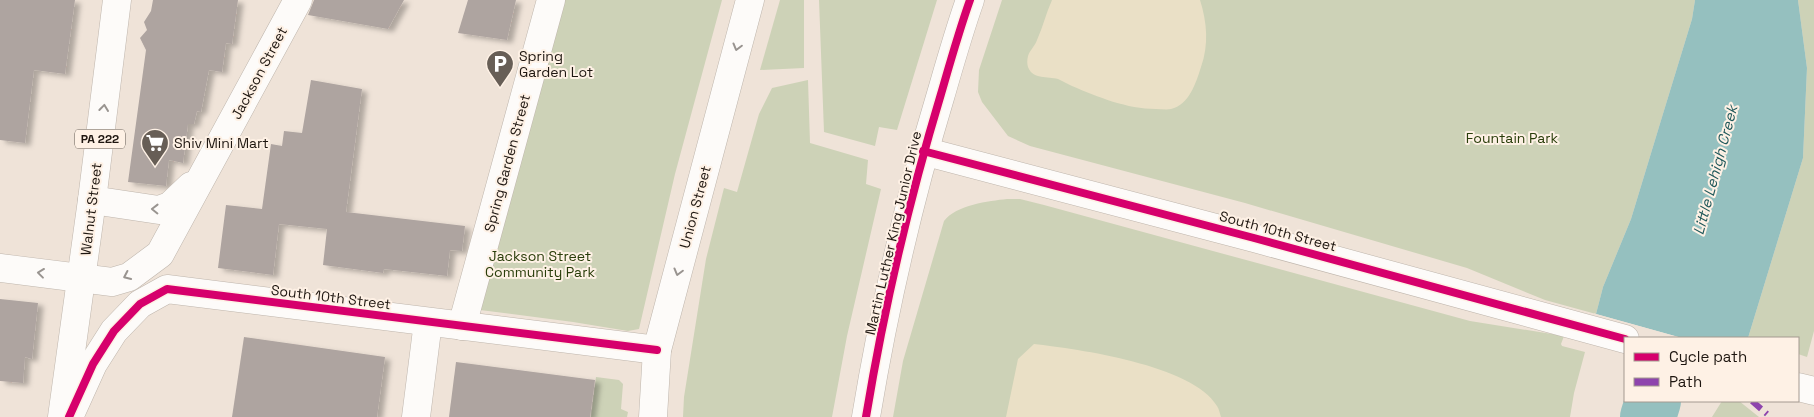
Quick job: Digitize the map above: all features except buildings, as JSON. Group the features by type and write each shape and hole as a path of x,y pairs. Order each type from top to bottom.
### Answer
{"street":[{"name":"Walnut Street","path":"62,417 82,278 117,0"},
{"name":"Jackson Street","path":"82,278 112,282 129,277 160,254 298,0"},
{"name":"Spring Garden Street","path":"462,326 551,0"},
{"name":"Union Street","path":"653,417 657,350 750,0"},
{"name":"Martin Luther King Junior Drive","path":"866,417 873,372 894,272 923,151 970,0"},
{"name":"South 10th Street","path":"923,151 1568,322 1624,339"},
{"path":"92,200 160,210 170,206 206,171"},
{"path":"69,417 93,364 114,332 140,304 167,289 158,270 160,254"},
{"path":"0,268 82,278"},
{"name":"South 10th Street","path":"167,289 657,350"},
{"path":"416,417 428,322"},
{"path":"1799,387 1814,391"}],"green space":[{"name":"Jackson Street Community Park","path":"565,0 722,0 675,174 639,329 628,331 480,310"},
{"path":"780,0 804,0 804,68 760,70"},
{"path":"819,0 937,0 897,130 879,127 875,146 824,132"},
{"name":"Fountain Park","path":"1002,0 1695,0 1692,19 1631,219 1603,287 1596,314 1545,300 1467,268 1245,203 1030,146 1008,136 982,102 978,92 979,70"},
{"path":"1798,0 1814,0 1814,331 1807,357 1799,354 1799,337 1748,337 1803,158 1807,68"},
{"path":"808,80 810,143 868,160 866,184 881,189 847,336 832,417 683,417 684,397 706,259 724,188 737,192 759,114 772,88"},
{"path":"1007,199 1020,199 1044,205 1470,321 1564,336 1562,346 1585,352 1570,417 893,417 903,361 944,221 956,211 964,208"},
{"path":"596,377 619,380 623,384 621,409 628,412 627,417 591,417"},
{"path":"1721,402 1740,402 1759,417 1712,417"}],"sand":[{"path":"1052,0 1200,0 1206,25 1204,59 1197,80 1187,98 1177,107 1169,109 1134,107 1102,98 1058,79 1033,74 1028,67 1028,56 1036,42"},
{"path":"1034,344 1105,355 1160,370 1184,380 1204,392 1217,406 1221,417 1006,417 1018,359"}],"water":[{"path":"1695,0 1798,0 1807,68 1803,158 1748,337 1678,337 1596,314 1603,287 1631,219 1692,19"}],"pier":[{"path":"1594,313 1678,337 1668,337 1595,316"}],"waterway":[{"name":"Little Lehigh Creek","path":"1648,417 1653,402"}],"marked path":[{"path":"1753,402 1767,414"}],"cycle path":[{"path":"866,417 889,295 908,214 929,134 970,0"},
{"path":"923,151 1254,238 1624,339"},
{"path":"69,417 93,364 114,331 140,304 167,289 657,350"}],"place":[{"name":"Spring Garden Lot","path":"500,88"},
{"name":"Shiv Mini Mart","path":"155,167"}]}
